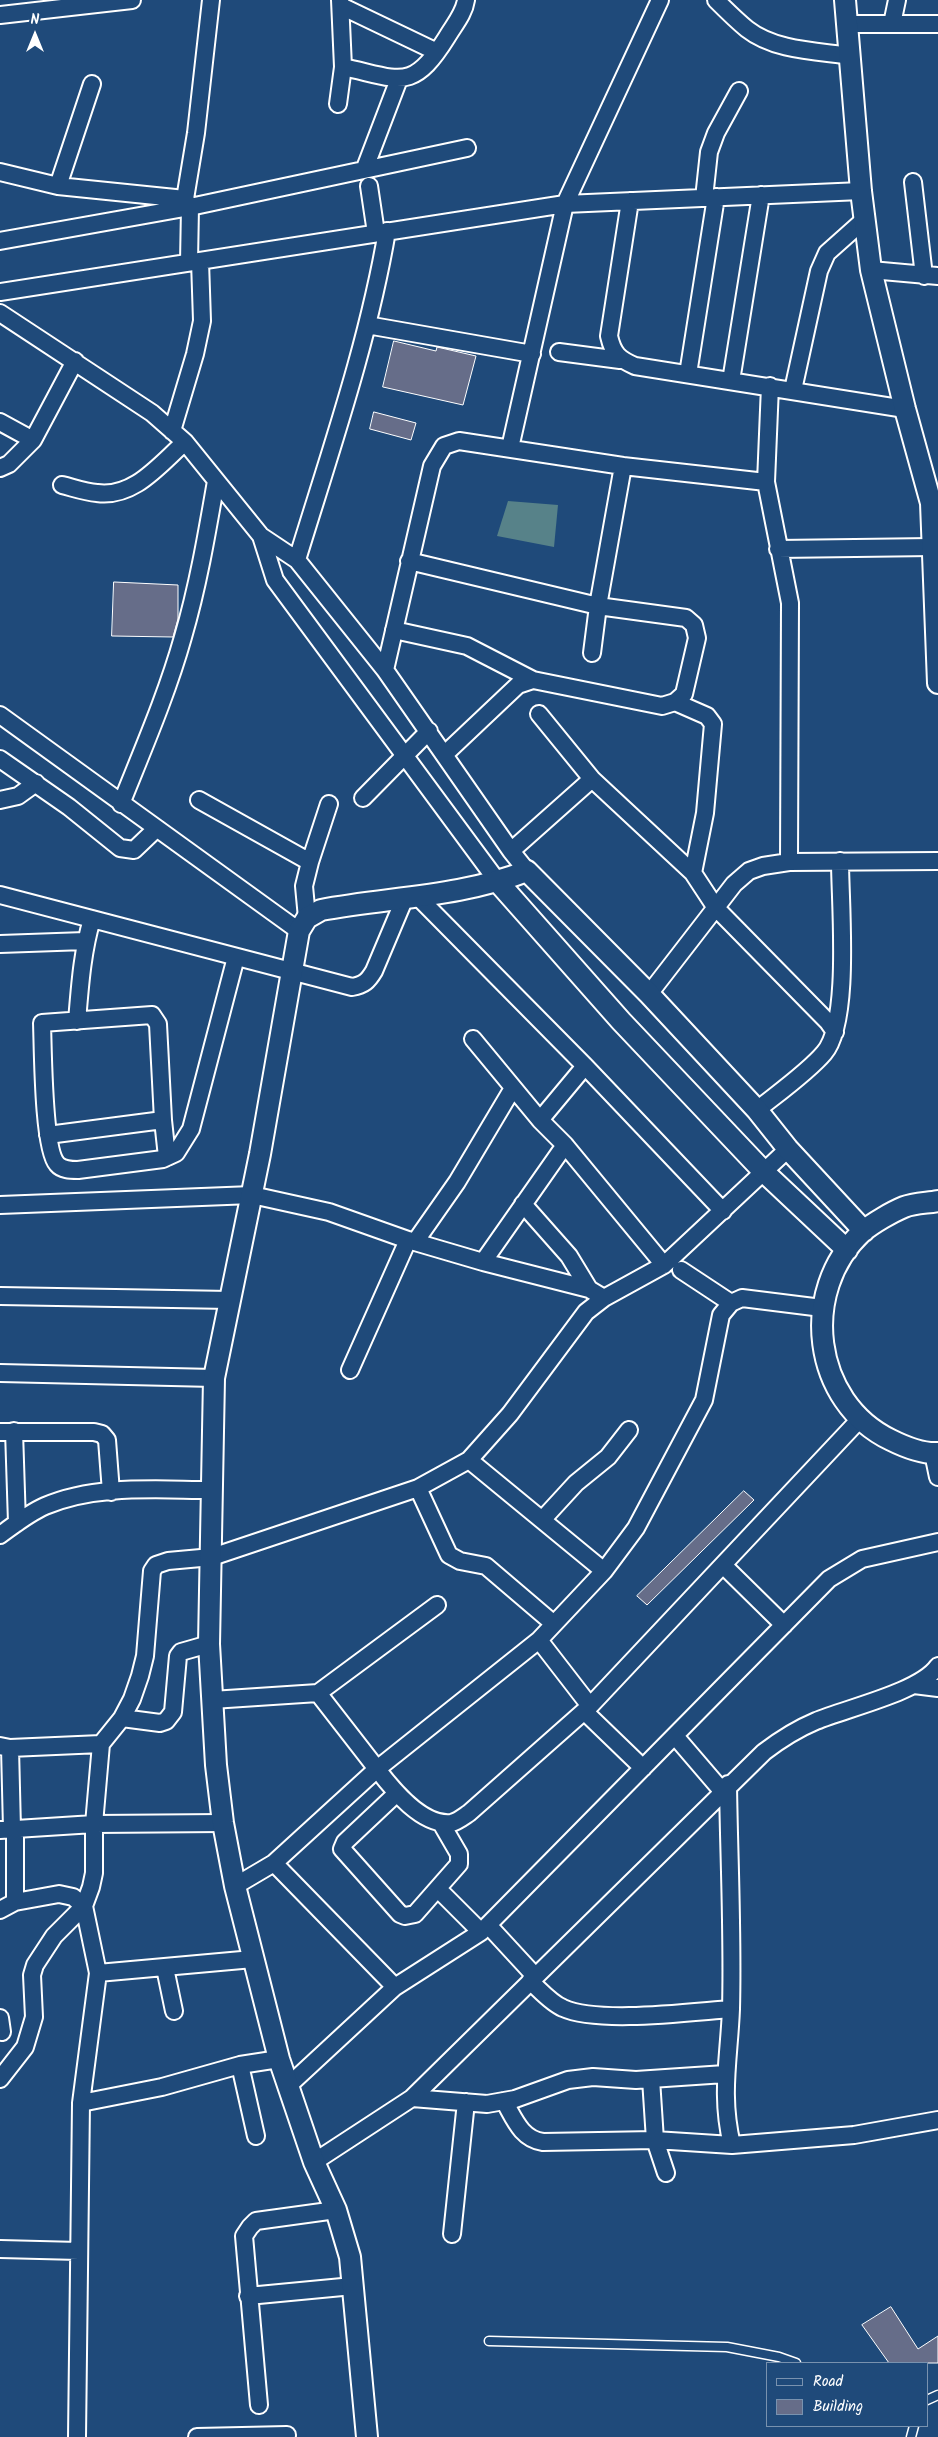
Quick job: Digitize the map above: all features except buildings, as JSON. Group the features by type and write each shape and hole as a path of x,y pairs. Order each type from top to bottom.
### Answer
{"street":[{"path":"0,15 132,0"},
{"path":"172,431 196,354 202,321 187,203 211,0"},
{"path":"343,68 399,79 411,77 421,71 437,52 464,10 466,0"},
{"path":"510,448 565,204 660,0"},
{"path":"716,0 748,30 776,43 796,48 851,56"},
{"path":"845,0 861,191 871,270 931,503 938,683"},
{"path":"892,24 897,0"},
{"path":"338,104 343,68 340,3 437,52"},
{"path":"848,24 938,24"},
{"path":"365,168 399,79"},
{"path":"58,186 92,84"},
{"path":"688,374 710,198 709,152 716,133 740,91"},
{"path":"0,241 466,148"},
{"path":"0,172 58,186 187,203"},
{"path":"871,270 931,276 913,182"},
{"path":"297,560 379,280 381,232 368,186"},
{"path":"0,292 565,204 861,191"},
{"path":"731,381 761,195"},
{"path":"620,360 612,351 609,336 630,201"},
{"path":"793,390 819,271 827,253 864,220"},
{"path":"0,313 75,361 112,389 152,413 184,442 261,536 297,560 385,670 511,851 527,871 649,994 757,1110 788,1149 864,1231"},
{"path":"367,325 532,354"},
{"path":"559,352 620,360 635,366 905,408"},
{"path":"0,468 9,464 33,440 75,361"},
{"path":"770,386 766,482 790,604 789,862"},
{"path":"0,422 33,440"},
{"path":"385,670 432,466 444,446 459,441 623,466 766,482"},
{"path":"62,486 97,494 115,494 135,486 184,442"},
{"path":"592,654 598,606 623,466"},
{"path":"121,804 164,694 183,638 197,583 216,481"},
{"path":"261,536 274,580 498,882 621,1021 764,1172 846,1250"},
{"path":"778,549 932,547"},
{"path":"394,630 467,646 533,680 662,706 674,702 684,694 697,638 694,625 686,618 598,606 409,561"},
{"path":"445,754 518,685 533,680"},
{"path":"674,702 707,716 713,724 705,813 693,873"},
{"path":"539,714 592,779 693,873 716,908 828,1022 835,1032"},
{"path":"0,715 156,829 303,925"},
{"path":"363,798 429,731"},
{"path":"0,759 36,783 120,848 134,850 156,829"},
{"path":"511,851 592,779"},
{"path":"0,800 18,796 36,783"},
{"path":"200,800 310,862"},
{"path":"329,804 304,886 303,925 292,972 252,1195 214,1378 209,1644 216,1765 223,1823 235,1886 287,2087 314,2162 336,2210 350,2256 367,2437"},
{"path":"757,1110 825,1052 835,1032 842,995 840,861"},
{"path":"649,994 734,884 749,871 763,866 789,862 938,861"},
{"path":"303,925 321,910 412,899 498,882 527,871"},
{"path":"0,896 352,987 368,981 412,899"},
{"path":"412,899 585,1066 723,1211"},
{"path":"77,1021 86,941 92,919"},
{"path":"0,944 86,941"},
{"path":"167,1157 158,1024 156,1019 152,1015 42,1023 48,1135 53,1158 58,1165 67,1170 167,1157 176,1153 192,1129 236,957"},
{"path":"473,1039 540,1120 565,1145 664,1265"},
{"path":"540,1120 585,1066"},
{"path":"350,1370 412,1241 458,1182 513,1088"},
{"path":"48,1135 163,1120"},
{"path":"482,1262 565,1145"},
{"path":"0,2079 25,2047 34,2017 32,1975 35,1966 54,1936 84,1906 94,1873 94,1824 102,1744 122,1718 132,1699 145,1656 152,1571 156,1565 168,1561 212,1557 418,1488 470,1460 510,1414 586,1312 604,1298 664,1265 788,1149"},
{"path":"0,1205 252,1195 329,1212 412,1241 482,1262 589,1289 604,1298"},
{"path":"938,1201 905,1206 864,1231 846,1250 830,1277 822,1308 823,1349 836,1386 860,1419 882,1435 898,1443 935,1453 938,1477"},
{"path":"523,1204 569,1256 589,1289"},
{"path":"681,1270 731,1302"},
{"path":"0,1296 230,1300"},
{"path":"235,1886 274,1862 377,1769 539,1640 604,1571 636,1528 704,1400 721,1315 731,1302 742,1298 822,1308"},
{"path":"0,1373 214,1378"},
{"path":"318,1693 396,1794 432,1820 441,1823 454,1823 469,1813 588,1709 860,1419"},
{"path":"542,1520 576,1483 608,1457 629,1430"},
{"path":"17,1524 7,1432 94,1432 102,1434 107,1440 111,1492"},
{"path":"470,1460 604,1571"},
{"path":"418,1488 449,1554 460,1561 486,1566 554,1624"},
{"path":"0,1535 44,1506 78,1496 111,1492 212,1490"},
{"path":"287,2087 395,1987 484,1928 829,1579 862,1559 938,1542"},
{"path":"723,1565 784,1625"},
{"path":"212,1700 318,1693 437,1605"},
{"path":"539,1640 588,1709 643,1768"},
{"path":"122,1718 160,1723 166,1721 173,1712 178,1656 181,1652 209,1644"},
{"path":"314,2162 412,2098 764,1752 789,1733 817,1720 914,1685 938,1666"},
{"path":"914,1685 938,1688"},
{"path":"675,1736 726,1788 731,2009 725,2074 725,2119 732,2145"},
{"path":"16,1902 9,1830 5,1747 102,1744"},
{"path":"396,1794 345,1842 343,1853 400,1914 405,1916 415,1914 459,1864 461,1859 441,1823"},
{"path":"9,1830 94,1824 223,1823"},
{"path":"274,1862 395,1987"},
{"path":"438,1889 484,1928 562,2008 590,2014 623,2016 731,2009"},
{"path":"0,1910 16,1902 59,1894 73,1897 84,1906 98,1974 81,2103 77,2437"},
{"path":"98,1974 253,1959"},
{"path":"165,1968 174,2011"},
{"path":"81,2103 162,2087 240,2065 279,2059"},
{"path":"240,2065 256,2136"},
{"path":"412,2098 486,2104 504,2101 568,2080 593,2077 650,2079 725,2074"},
{"path":"650,2079 655,2140 666,2173"},
{"path":"504,2101 523,2133 533,2141 618,2142 655,2140 732,2145 854,2135 938,2120"},
{"path":"452,2234 466,2102"},
{"path":"259,2405 244,2236 256,2221 336,2210"},
{"path":"0,2249 79,2251"},
{"path":"248,2296 353,2286"},
{"path":"197,2437 286,2435"}],"lane":[{"path":"489,2341 727,2347 779,2357 793,2362"}],"green space":[{"path":"508,501 558,505 554,547 497,536"}]}
